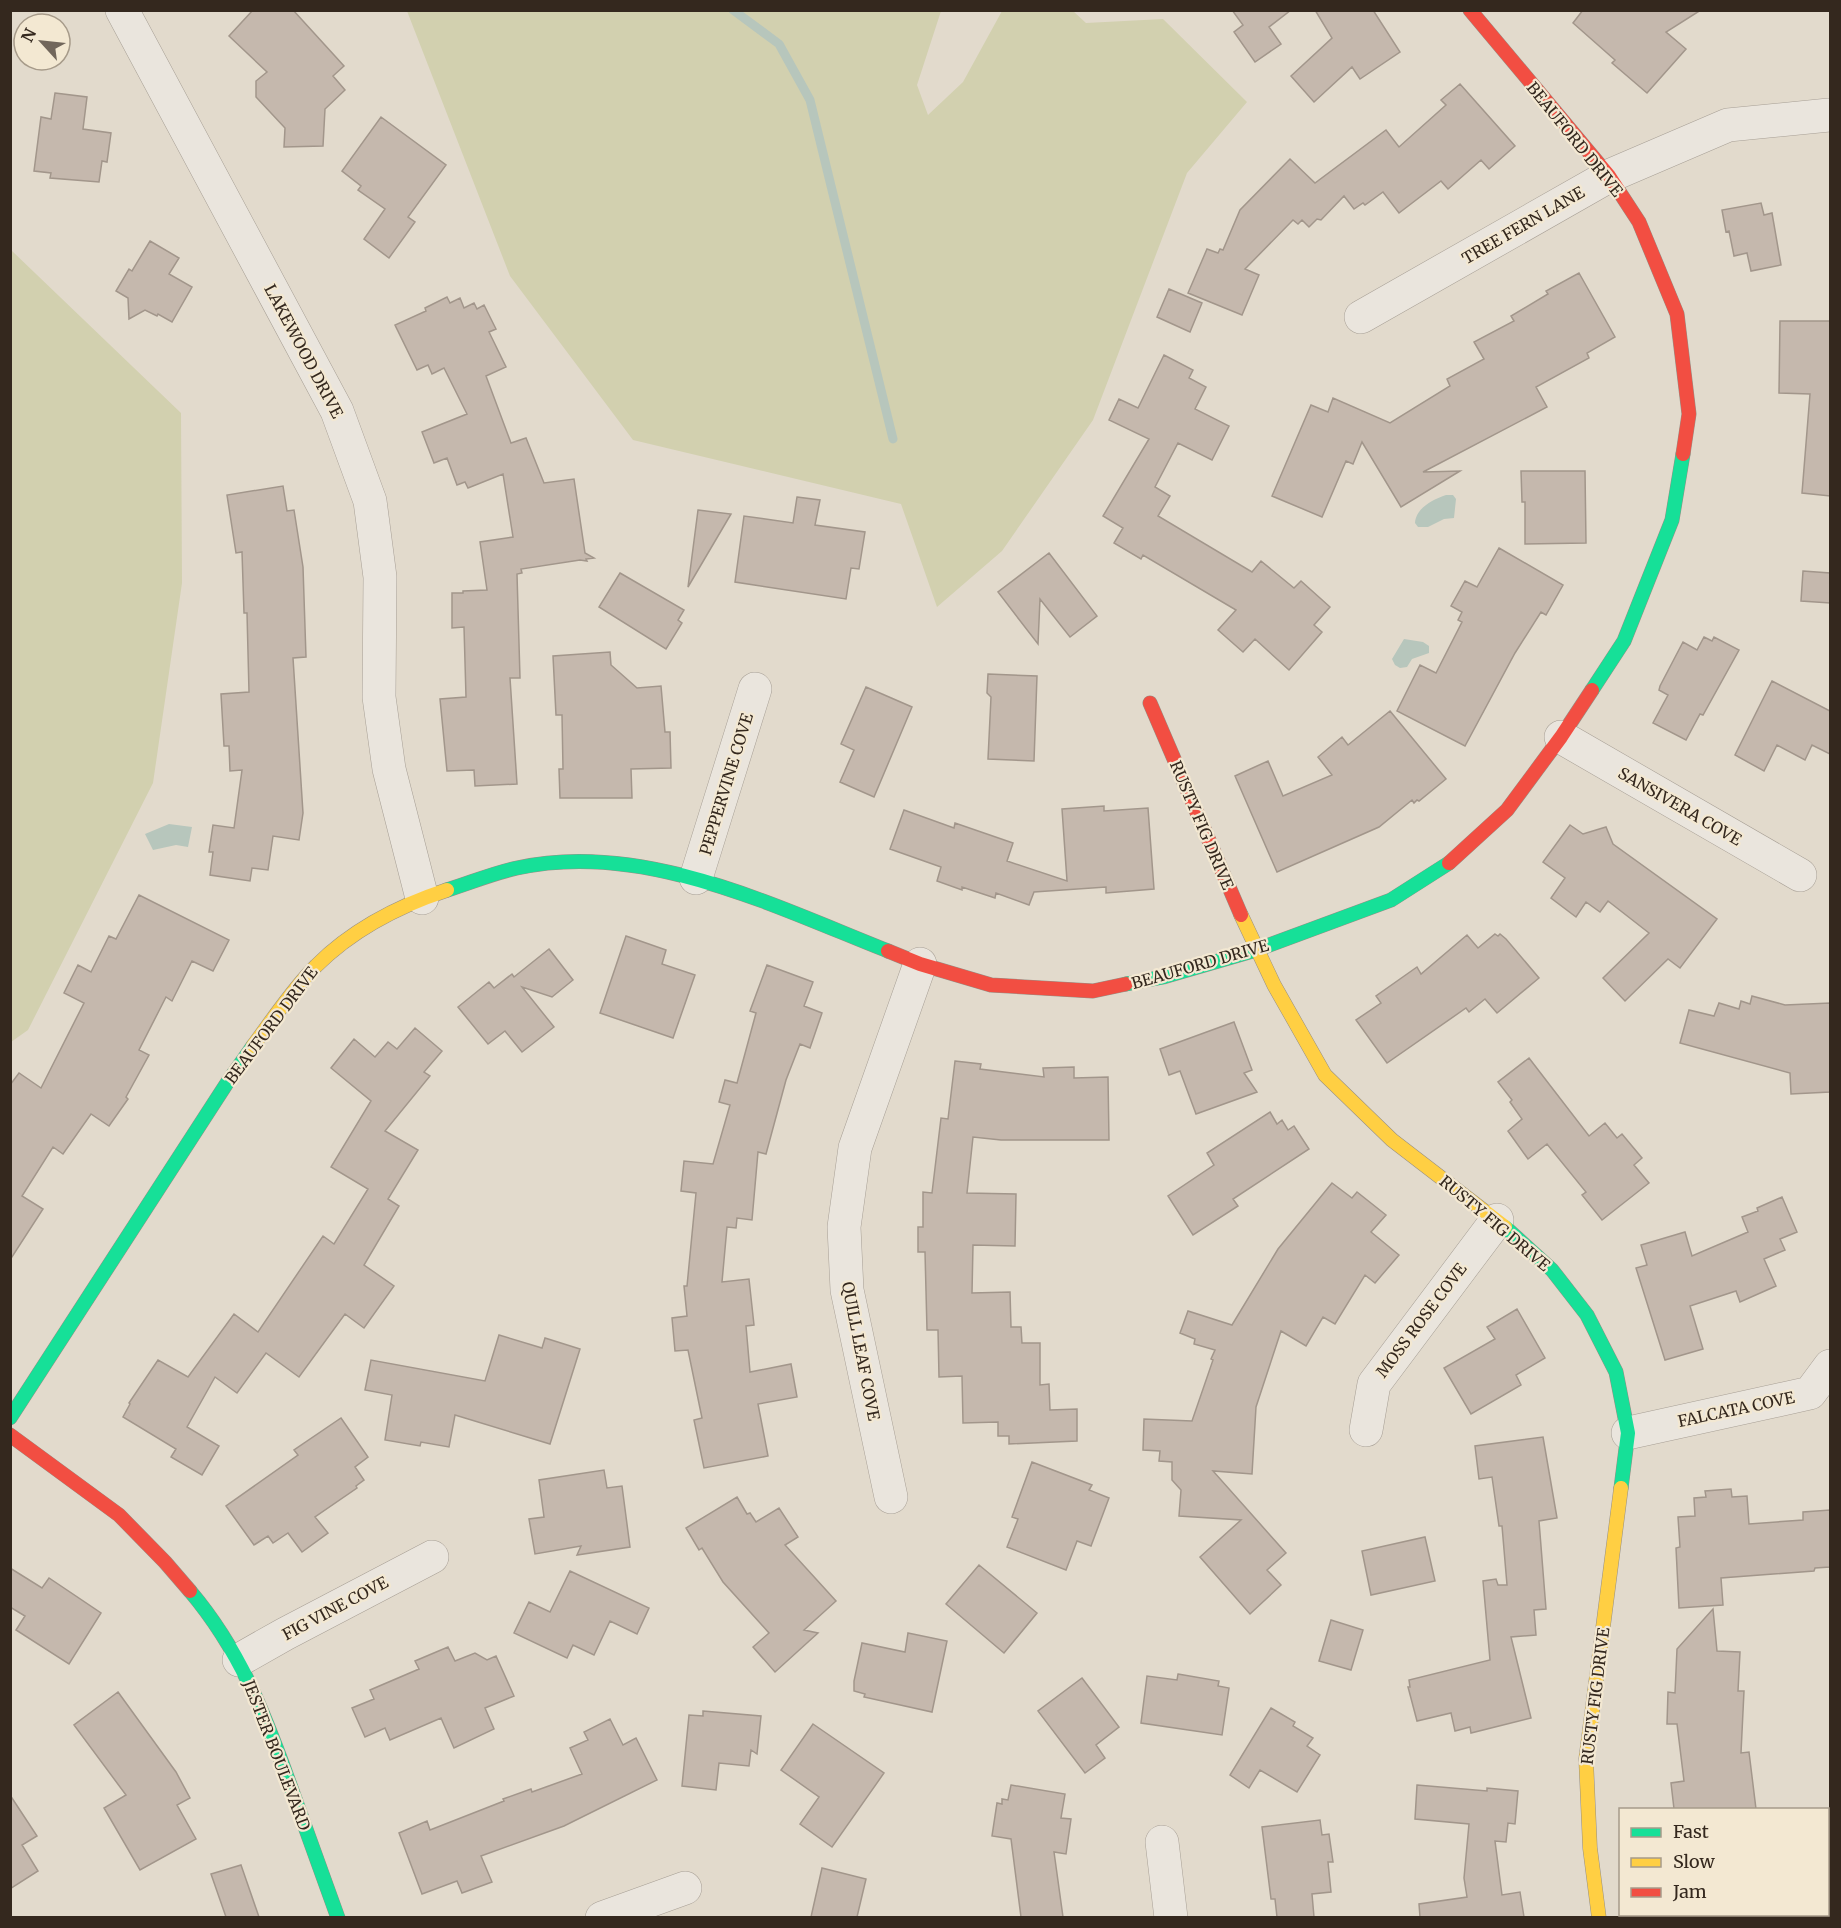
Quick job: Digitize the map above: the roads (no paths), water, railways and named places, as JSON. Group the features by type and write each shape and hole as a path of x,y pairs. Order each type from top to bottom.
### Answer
{"street":[{"name":"LAKEWOOD DRIVE","path":"122,10 337,411 370,501 380,576 379,697 389,769 422,898"},
{"name":"BEAUFORD DRIVE","path":"10,1418 227,1083 271,1021 315,966 367,924 422,898 518,868 568,862 633,866 696,878 920,964 991,985 1093,991 1163,977 1256,950 1391,900 1456,859 1507,810 1561,737 1624,641 1672,520 1689,414 1677,314 1639,222 1609,176 1470,10"},
{"name":"TREE FERN LANE","path":"1361,316 1609,176 1728,125 1829,115"},
{"name":"PEPPERVINE COVE","path":"696,878 755,688"},
{"name":"RUSTY FIG DRIVE","path":"1150,703 1256,950 1325,1075 1348,1100 1392,1140 1497,1220 1552,1270 1587,1315 1616,1372 1629,1432 1586,1759 1590,1848 1599,1917"},
{"name":"SANSIVERA COVE","path":"1561,737 1800,875"},
{"name":"QUILL LEAF COVE","path":"891,1497 847,1290 844,1227 855,1148 920,964"},
{"name":"MOSS ROSE COVE","path":"1366,1430 1374,1384 1497,1220"},
{"name":"FALCATA COVE","path":"1629,1432 1810,1394 1830,1365"},
{"name":"JESTER BOULEVARD","path":"10,1435 119,1515 165,1562 201,1605 239,1660 263,1711 338,1917"},
{"name":"FIG VINE COVE","path":"239,1660 432,1557"},
{"path":"1162,1842 1171,1917"},
{"path":"602,1917 685,1888"}],"waterway":[{"path":"733,10 779,44 810,100 893,439"}]}
